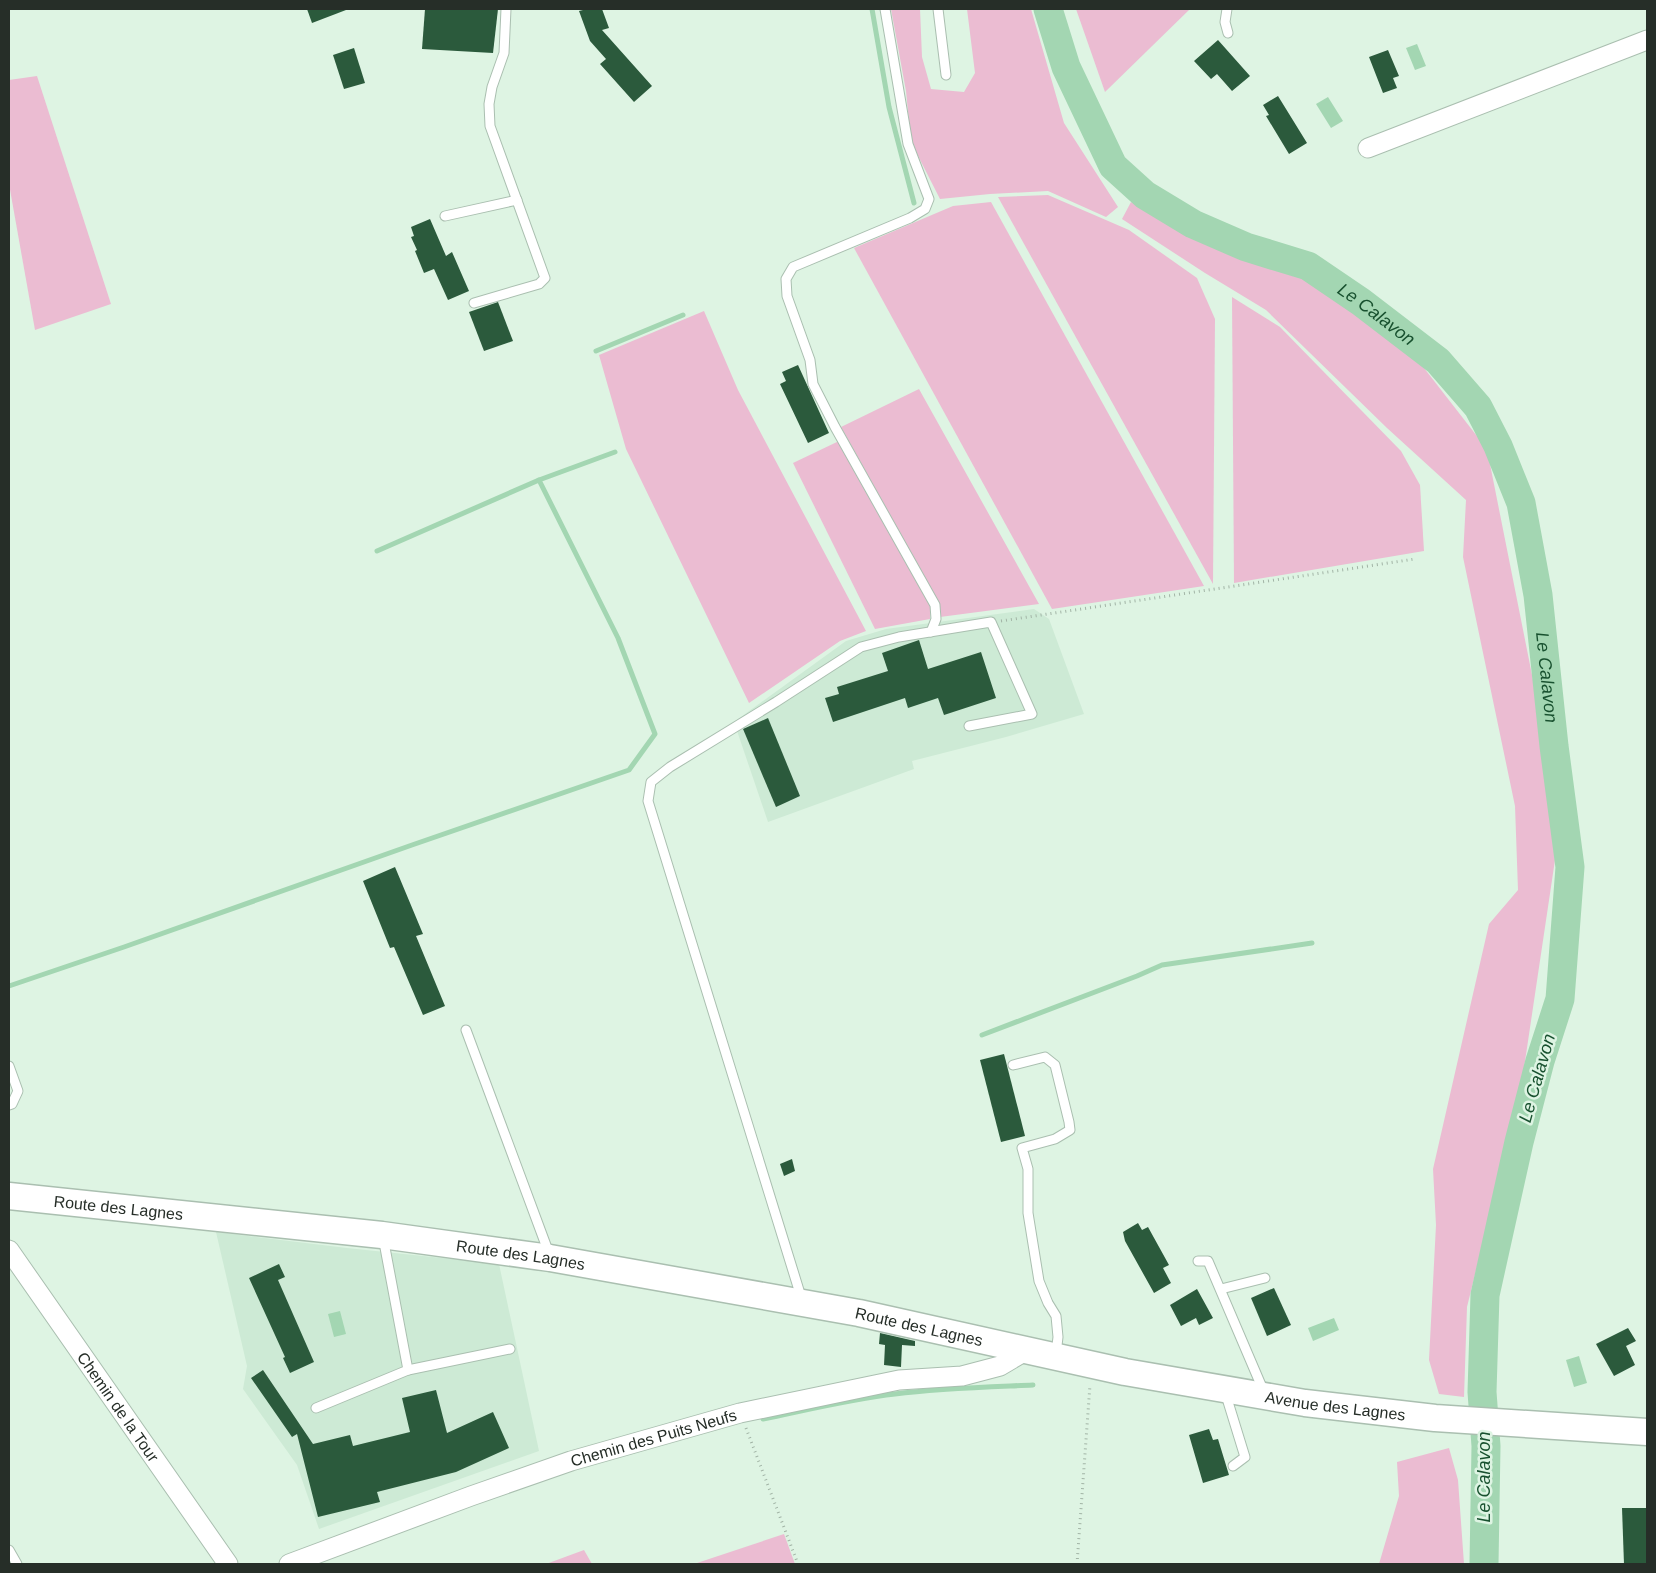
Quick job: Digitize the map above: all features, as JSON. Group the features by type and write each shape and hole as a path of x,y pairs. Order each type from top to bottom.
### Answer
{"street":[{"path":"1368,148 1647,40"},
{"name":"Route des Lagnes","path":"9,1196 382,1235 550,1258 859,1313 1028,1350"},
{"name":"Chemin de la Tour","path":"9,1250 228,1564"},
{"name":"Avenue des Lagnes","path":"1028,1350 1150,1377 1367,1411 1435,1418 1647,1432"},
{"name":"Chemin des Puits Neufs","path":"289,1564 571,1461 740,1413 899,1380 962,1376 1000,1366 1028,1350"}],"lane":[{"path":"474,303 539,284 545,278 490,126 489,104 492,87 504,53 506,9"},
{"path":"885,9 908,144 929,199 925,209 910,218 793,267 786,279 787,296 810,360 813,384 935,605 936,619 931,632"},
{"path":"938,9 946,75"},
{"path":"1227,9 1225,22 1228,33"},
{"path":"445,216 517,200"},
{"path":"803,1303 648,801 651,782 670,767 861,647 899,637 991,622 1032,714 969,726"},
{"path":"466,1030 550,1258"},
{"path":"1013,1065 1045,1057 1055,1065 1069,1122 1070,1130 1055,1139 1022,1148 1028,1169 1028,1213 1039,1281 1048,1303 1056,1316 1058,1337 1056,1356"},
{"path":"9,1066 18,1091 12,1104 9,1105"},
{"path":"382,1235 408,1370"},
{"path":"1198,1260 1208,1261 1266,1396"},
{"path":"1220,1289 1265,1278"},
{"path":"316,1408 408,1370 510,1349"},
{"path":"1224,1389 1245,1457 1233,1466"},
{"path":"9,1550 17,1564"}],"path":[{"path":"991,622 1415,559"},
{"path":"1077,1564 1092,1365"},
{"path":"740,1413 798,1564"}],"shaded area":[{"path":"891,9 920,9 922,57 931,89 964,92 975,73 967,9 1031,9 1064,123 1118,207 1106,217 1048,191 940,199 911,142 906,91"},
{"path":"1076,9 1190,9 1105,92"},
{"path":"1417,44 1426,66 1415,70 1406,48"},
{"path":"37,76 111,304 35,330 9,184 9,80"},
{"path":"1328,97 1343,121 1331,128 1316,104"},
{"path":"1048,195 1129,230 1197,278 1215,319 1213,584 998,197"},
{"path":"991,202 1204,586 1052,609 854,248 953,206"},
{"path":"1131,202 1223,246 1321,282 1417,359 1487,449 1533,680 1555,860 1521,1088 1467,1307 1464,1397 1439,1394 1429,1360 1436,1225 1433,1169 1489,924 1518,890 1515,806 1463,557 1466,500 1387,428 1266,310 1122,219"},
{"path":"1232,297 1280,327 1401,451 1420,485 1424,551 1234,583"},
{"path":"704,311 738,390 866,631 840,641 749,703 626,449 599,355"},
{"path":"919,389 1039,604 940,617 939,603 841,427"},
{"path":"839,441 930,606 930,619 875,629 793,463"},
{"path":"1034,609 1049,619 1084,714 1006,737 912,761 914,769 768,822 734,722 846,641 886,629"},
{"path":"216,1232 499,1264 539,1451 319,1529 297,1465 243,1389 247,1366"},
{"path":"340,1311 346,1334 334,1337 328,1314"},
{"path":"1334,1318 1339,1330 1313,1341 1308,1328"},
{"path":"1579,1356 1587,1383 1574,1387 1566,1360"},
{"path":"1449,1448 1458,1480 1464,1564 1379,1564 1399,1496 1397,1462"},
{"path":"784,1534 795,1564 694,1564"},
{"path":"584,1550 592,1564 546,1564"}],"building":[{"path":"307,9 345,9 346,10 312,23"},
{"path":"425,9 498,9 493,53 422,49"},
{"path":"602,9 609,28 602,30 652,86 634,102 600,64 606,59 590,41 579,11"},
{"path":"1218,40 1250,76 1232,91 1217,74 1211,79 1194,61"},
{"path":"354,48 365,83 344,89 333,55"},
{"path":"1388,50 1399,76 1393,78 1397,88 1383,93 1369,57"},
{"path":"1278,96 1307,143 1289,154 1266,116 1269,115 1263,105"},
{"path":"430,219 446,256 452,252 469,291 448,300 434,269 424,273 411,237 414,236 411,227"},
{"path":"498,302 513,341 484,351 469,312"},
{"path":"798,365 829,433 808,443 780,384 786,381 782,372"},
{"path":"919,640 928,669 981,652 996,698 944,715 938,698 908,708 905,698 833,722 825,698 839,694 837,687 888,671 882,653"},
{"path":"768,718 800,796 776,807 743,729"},
{"path":"395,867 423,934 416,936 445,1006 423,1015 394,947 390,948 363,881"},
{"path":"1004,1054 1025,1136 1001,1142 980,1060"},
{"path":"792,1159 795,1171 784,1176 780,1164"},
{"path":"1138,1223 1142,1230 1148,1227 1169,1265 1163,1268 1171,1283 1154,1293 1125,1241 1123,1232"},
{"path":"279,1264 285,1277 278,1280 314,1362 290,1373 283,1358 285,1357 249,1278"},
{"path":"1274,1288 1291,1325 1267,1336 1251,1298"},
{"path":"1197,1289 1213,1318 1199,1325 1196,1318 1181,1326 1170,1305"},
{"path":"1628,1328 1636,1341 1626,1346 1635,1365 1614,1376 1596,1344"},
{"path":"880,1333 915,1341 915,1346 902,1345 901,1367 884,1365 885,1345 879,1344"},
{"path":"263,1370 313,1444 350,1435 353,1446 410,1432 402,1398 436,1390 447,1433 493,1412 509,1448 456,1472 377,1492 380,1502 318,1517 297,1434 292,1437 251,1378"},
{"path":"1209,1429 1213,1440 1218,1439 1229,1475 1203,1483 1189,1435"},
{"path":"1622,1508 1647,1508 1647,1564 1624,1564"}],"waterway":[{"path":"872,9 889,107 914,203"},
{"name":"Le Calavon","path":"1048,9 1066,67 1113,166 1145,195 1193,224 1246,247 1308,266 1361,302 1438,361 1478,407 1498,446 1521,503 1538,595 1554,746 1570,867 1560,999 1540,1061 1519,1142 1485,1295 1482,1392 1486,1446 1484,1564"},
{"path":"596,351 683,315"},
{"path":"9,986 629,770 655,734 618,638 539,480 615,452"},
{"path":"377,551 539,480"},
{"path":"982,1035 1162,965 1312,943"},
{"path":"763,1419 878,1396 947,1389 1033,1385"}]}
